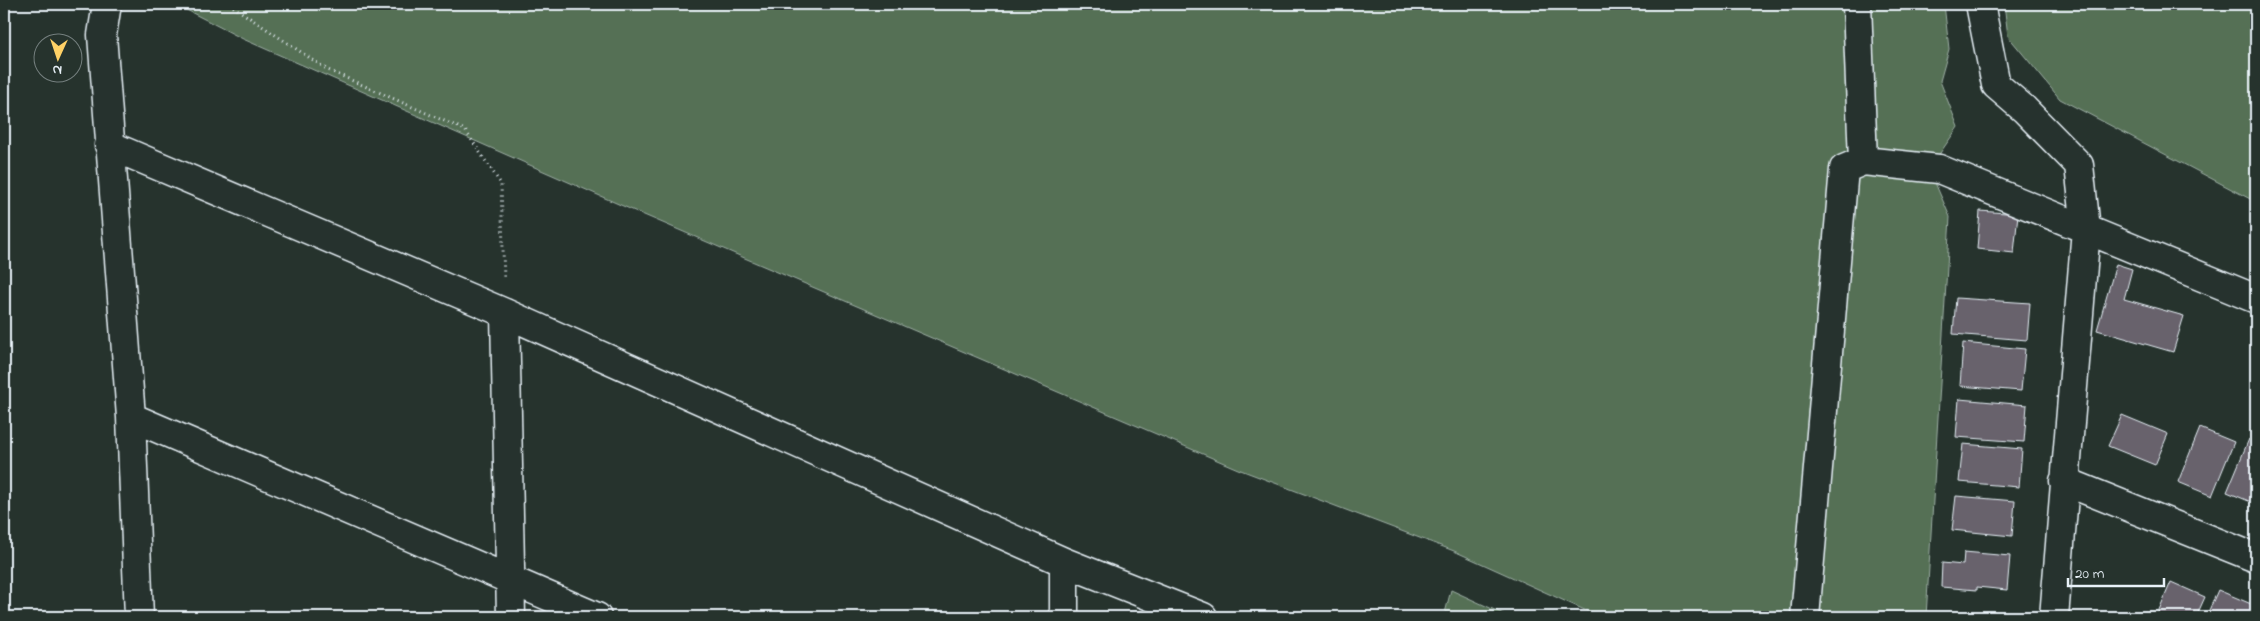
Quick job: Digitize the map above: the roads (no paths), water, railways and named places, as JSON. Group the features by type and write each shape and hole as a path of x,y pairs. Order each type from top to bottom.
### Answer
{"street":[{"path":"107,4 102,34 109,145 132,418 140,617"},
{"path":"1856,4 1863,161"},
{"path":"1980,4 1996,85 2024,109 2079,165 2086,228 2054,617"},
{"path":"109,145 505,313 1064,562 1203,617"},
{"path":"1805,617 1844,169 1863,161 1939,169 2256,299"},
{"path":"505,313 510,617"},
{"path":"132,418 597,617"},
{"path":"2064,481 2256,558"},
{"path":"1064,562 1064,617"}]}
